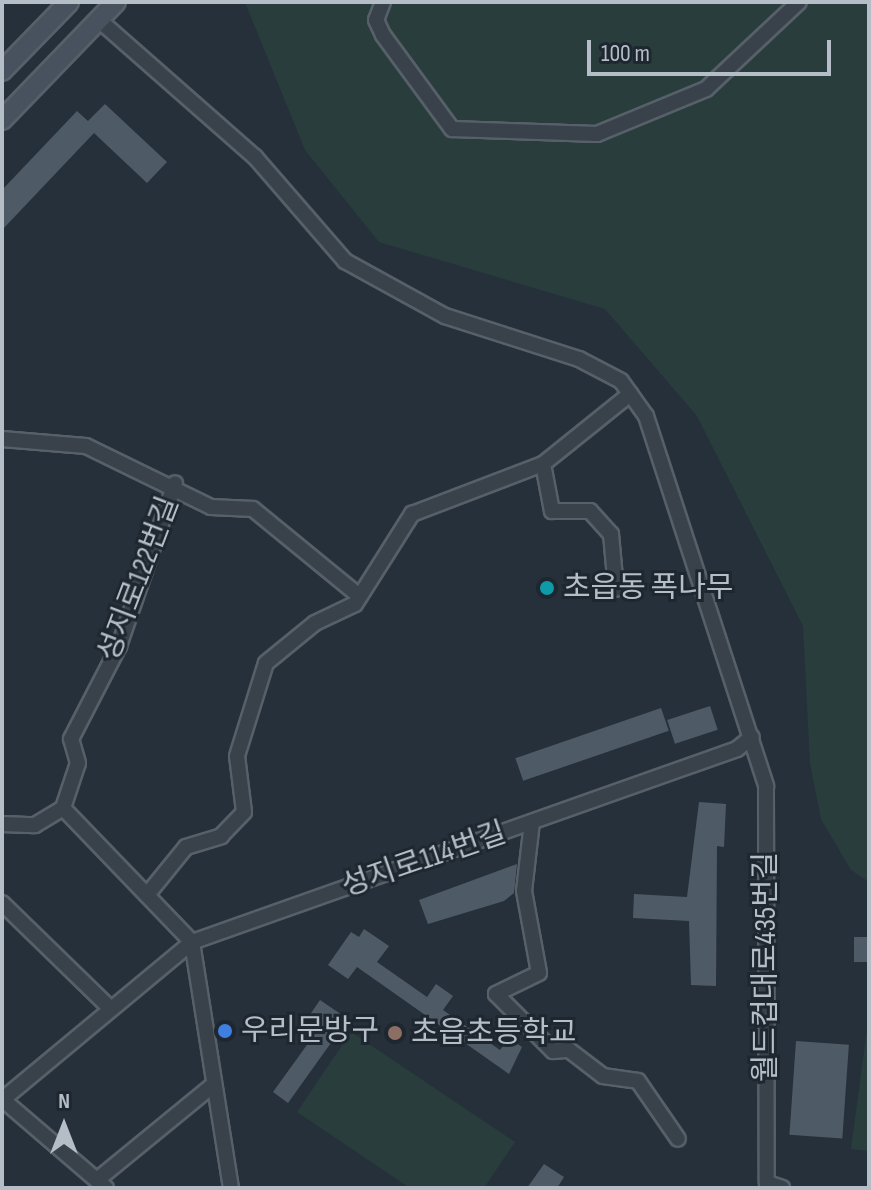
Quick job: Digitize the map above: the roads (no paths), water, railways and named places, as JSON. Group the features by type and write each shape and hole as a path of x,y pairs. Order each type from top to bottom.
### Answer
{"main road":[{"path":"41,31 53,2"},
{"path":"2,71 69,2"},
{"path":"2,120 116,2"}],"street":[{"path":"383,2 376,20 383,35 452,129 597,134 706,89 799,2"},
{"path":"99,20 255,157 355,268 445,316 579,359 630,394 674,489 698,584 752,737"},
{"path":"147,895 186,847 221,836 244,812 237,756 266,663 358,595 395,550 412,514 543,464 630,394"},
{"path":"2,439 86,446 175,483 211,507 253,509 275,520 358,595"},
{"path":"543,464 552,511 590,511 611,534 616,589"},
{"name":"성지로122번길","path":"63,808 78,763 71,739 119,646 175,483"},
{"name":"성지로114번길","path":"2,1099 192,942 737,749 752,737"},
{"name":"월드컵대로435번길","path":"752,737 766,786 767,1183 782,1188"},
{"path":"2,824 35,825 63,808 192,942 231,1188"},
{"path":"532,822 524,891 539,973 496,994 553,1051 569,1050 603,1076 638,1081 678,1139"},
{"path":"2,903 111,1009"},
{"path":"2,1099 102,1184 213,1085"}],"place":[{"name":"초읍동 폭나무","path":"547,588"},
{"name":"우리문방구","path":"225,1031"},
{"name":"초읍초등학교","path":"395,1033"}]}
